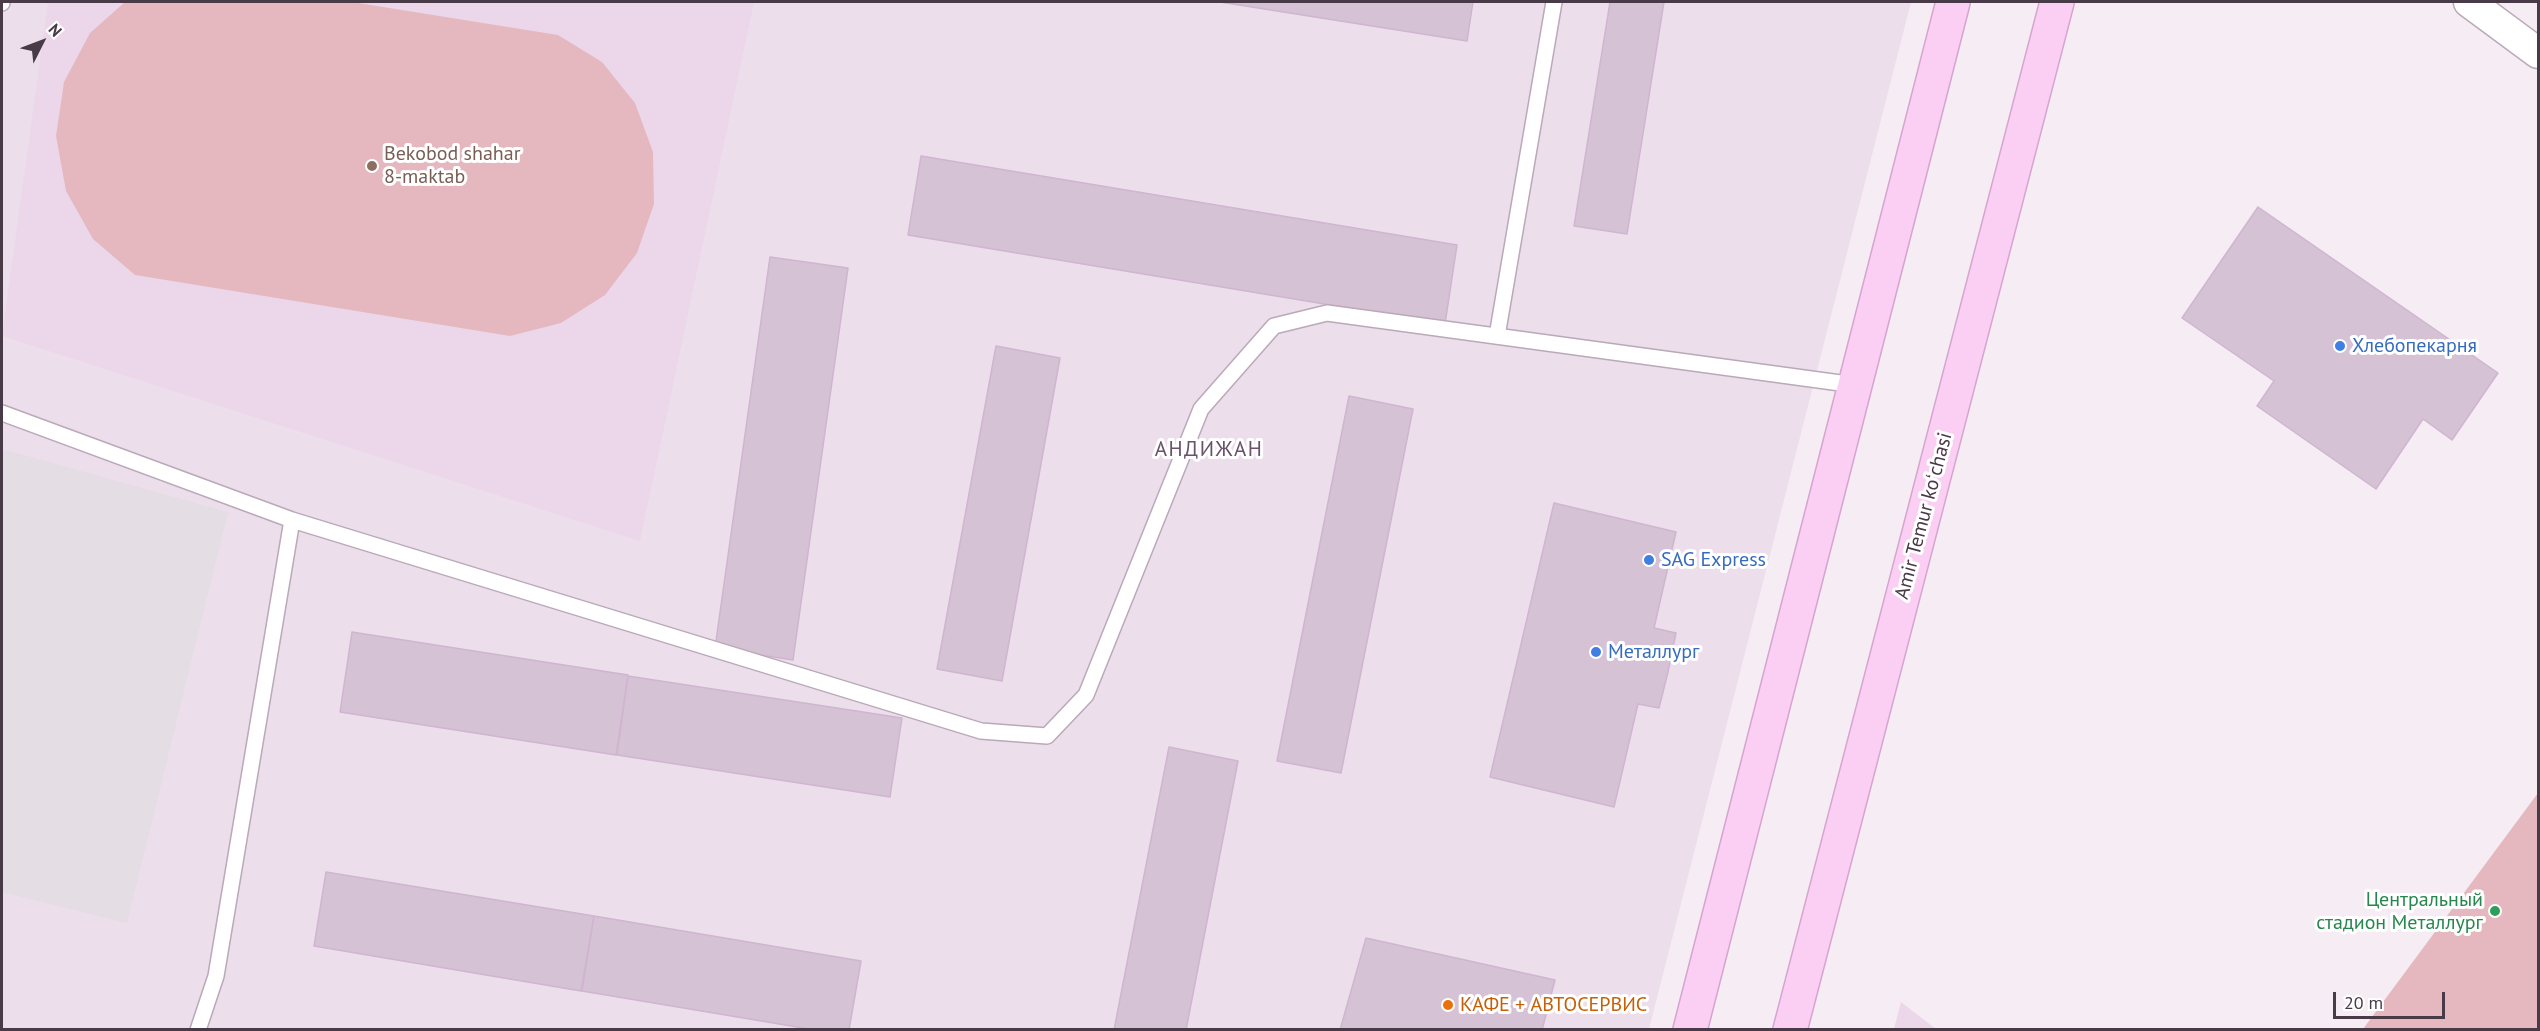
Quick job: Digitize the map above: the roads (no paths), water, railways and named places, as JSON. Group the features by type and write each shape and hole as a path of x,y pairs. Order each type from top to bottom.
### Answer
{"street":[{"path":"1690,1029 1953,2"},
{"name":"Amir Temur koʻchasi","path":"1790,1029 2057,2"},
{"path":"2469,2 2538,53"}],"lane":[{"path":"1497,336 1554,2"},
{"path":"2,413 292,520 981,731 1047,736 1086,695 1201,409 1274,326 1327,313 1855,385"},
{"path":"198,1029 216,976 292,520"}],"place":[{"name":"Bekobod shahar 8-maktab","path":"372,166"},
{"name":"Хлебопекарня","path":"2340,346"},
{"name":"SAG Express","path":"1649,560"},
{"name":"Металлург","path":"1596,652"},
{"name":"Центральный стадион Металлург","path":"2495,911"},
{"name":"КАФЕ + АВТОСЕРВИС","path":"1448,1005"}],"district":[{"name":"АНДИЖАН","path":"1209,450"}]}
